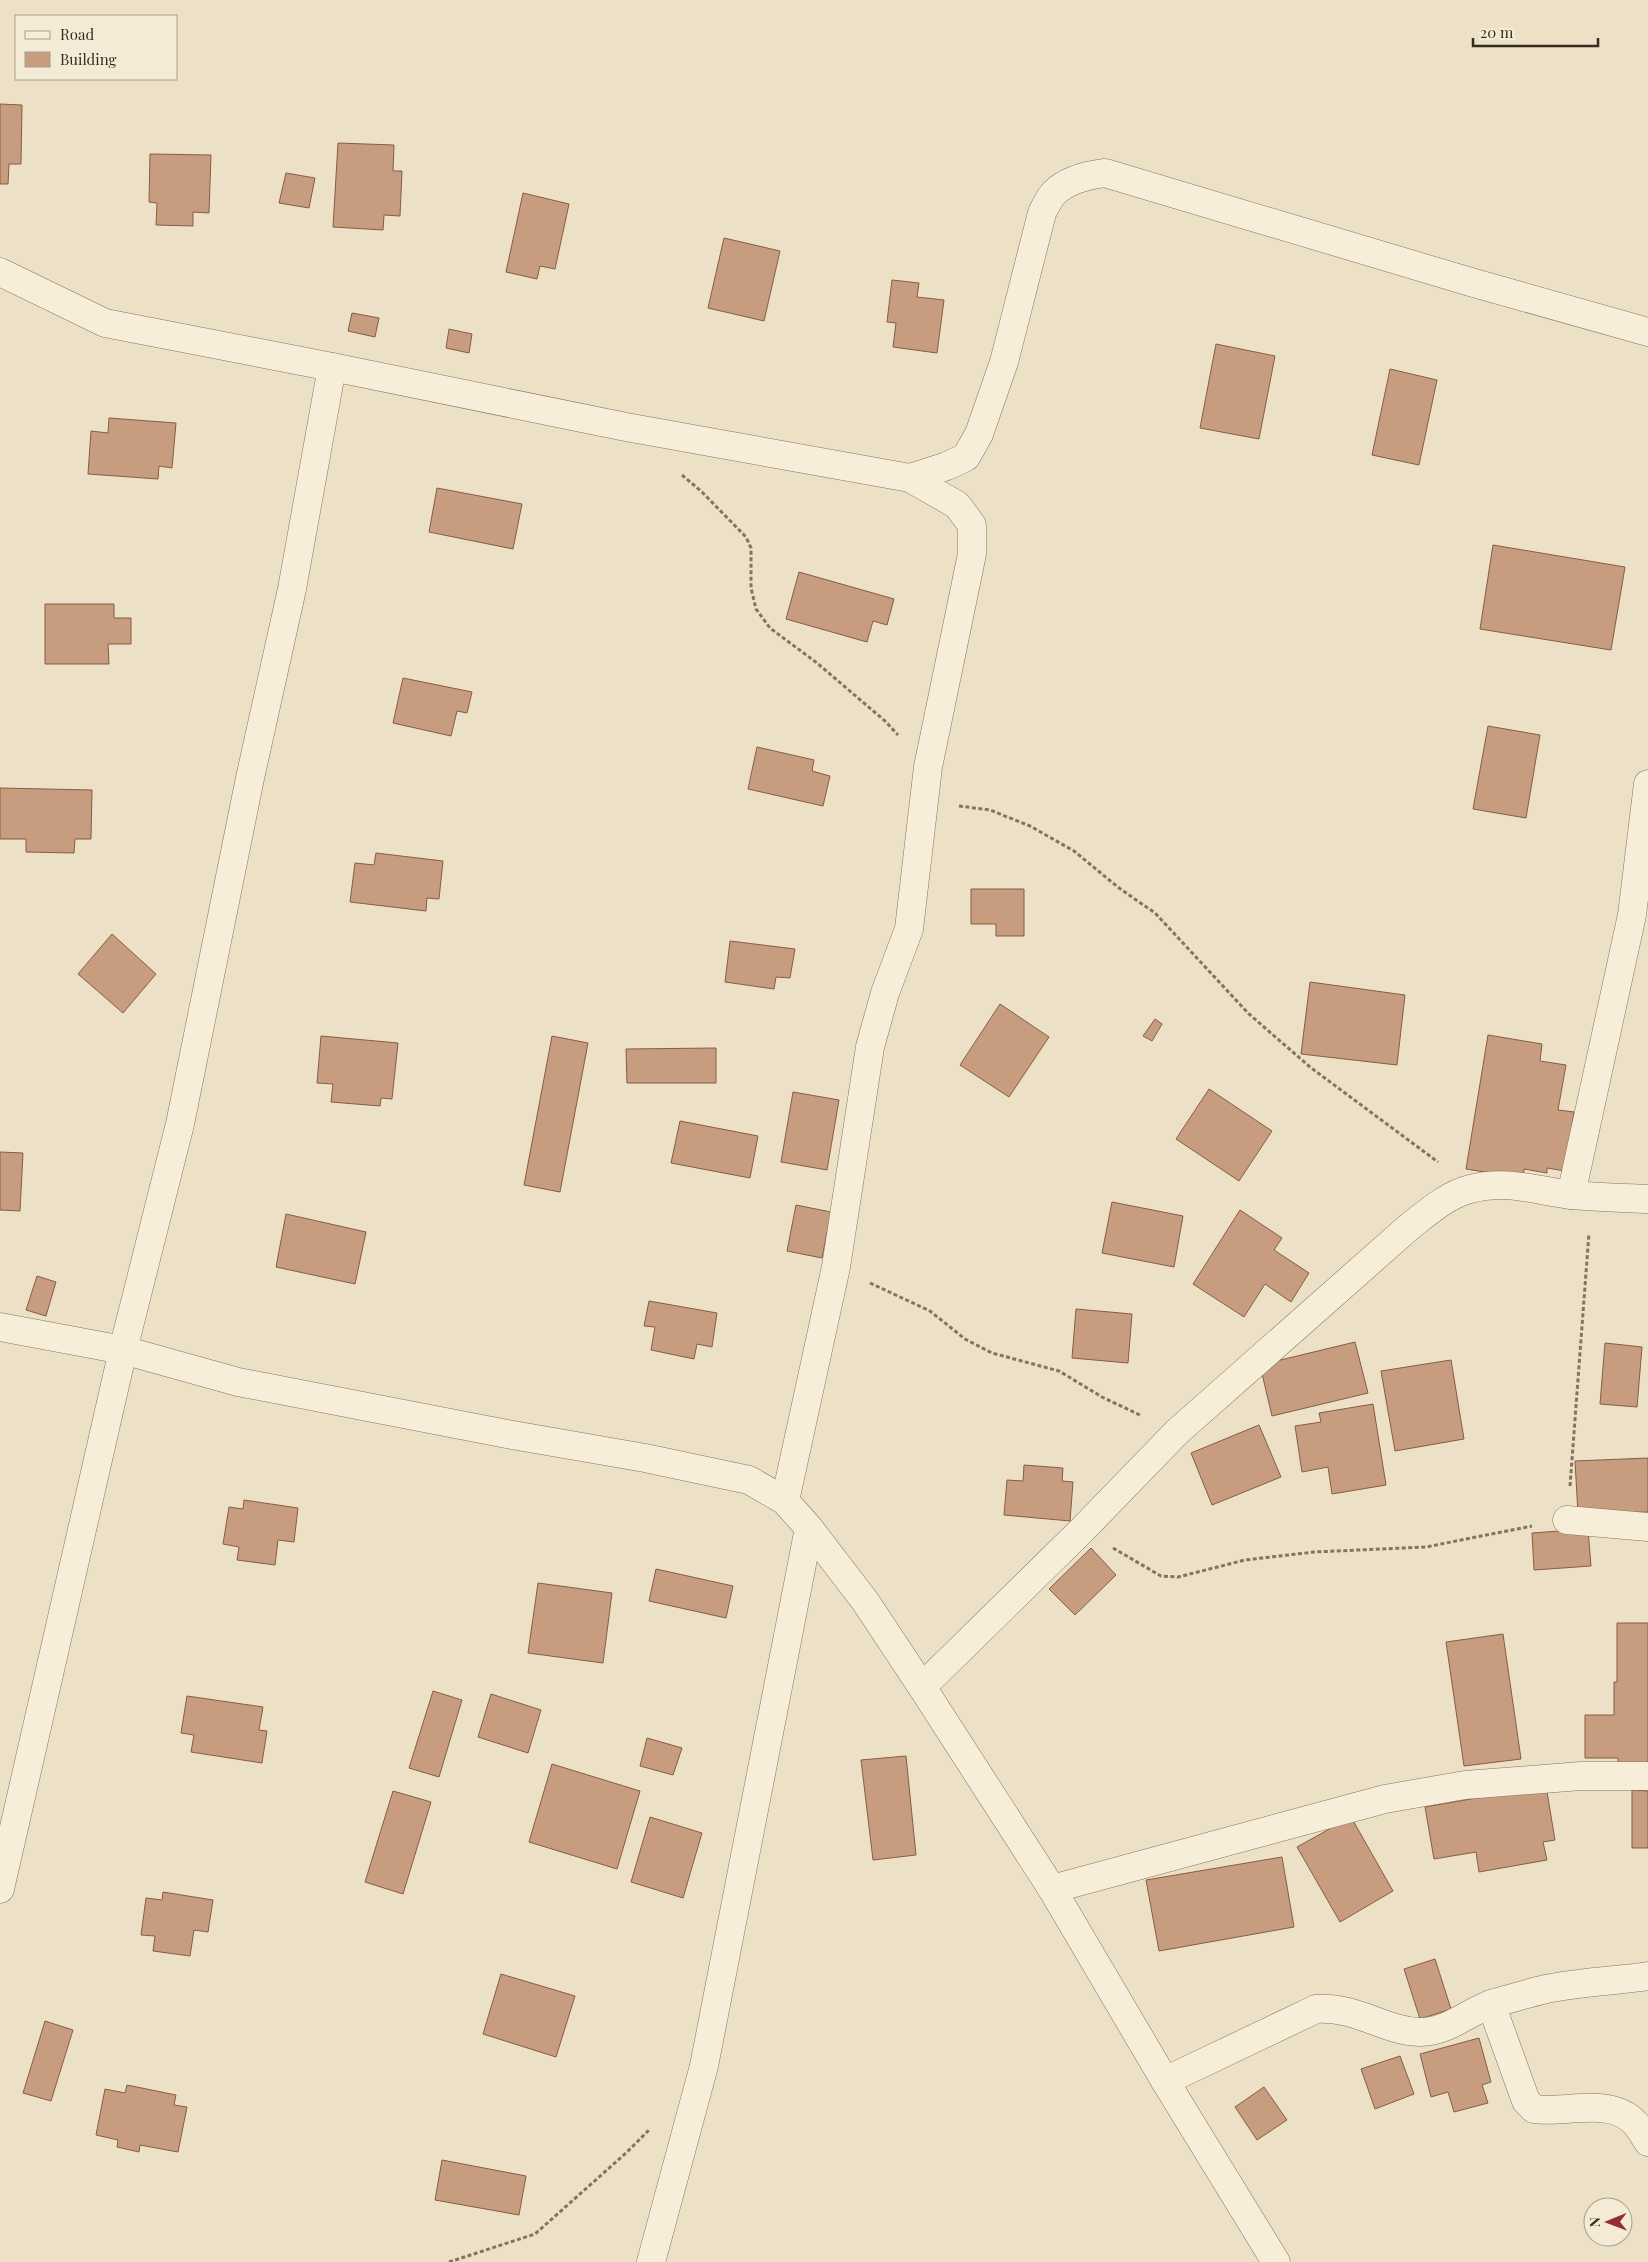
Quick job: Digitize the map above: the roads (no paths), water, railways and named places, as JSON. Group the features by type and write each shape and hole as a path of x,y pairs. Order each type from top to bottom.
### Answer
{"street":[{"path":"910,478 947,466 966,456 979,434 1004,362 1042,213 1053,193 1069,183 1090,175 1105,173 1474,283 1648,332"},
{"path":"0,272 105,323 626,427 910,478 957,505 972,525 972,554 926,780 909,929 885,993 870,1047 836,1267 785,1501"},
{"path":"0,281 27,285"},
{"path":"0,1888 123,1350 180,1124 250,778 292,589 332,367"},
{"path":"1581,1195 1632,915 1648,784"},
{"path":"922,1687 1082,1530 1176,1432 1409,1227 1442,1202 1469,1189 1492,1185 1522,1186 1581,1195 1648,1199"},
{"path":"0,1327 123,1350 238,1382 507,1434 645,1458 749,1480 785,1501 809,1528 865,1602 922,1687 1052,1889 1165,2081 1276,2262"},
{"path":"1567,1520 1648,1527"},
{"path":"651,2262 704,2066 809,1528"},
{"path":"1052,1889 1385,1799 1465,1785 1581,1776 1648,1776"},
{"path":"1165,2081 1316,2009 1330,2008 1357,2013 1398,2028 1420,2032 1439,2029 1491,2004 1546,1989 1648,1976"},
{"path":"1491,2004 1526,2101 1534,2109 1603,2108 1619,2112 1636,2123 1648,2142"}]}
